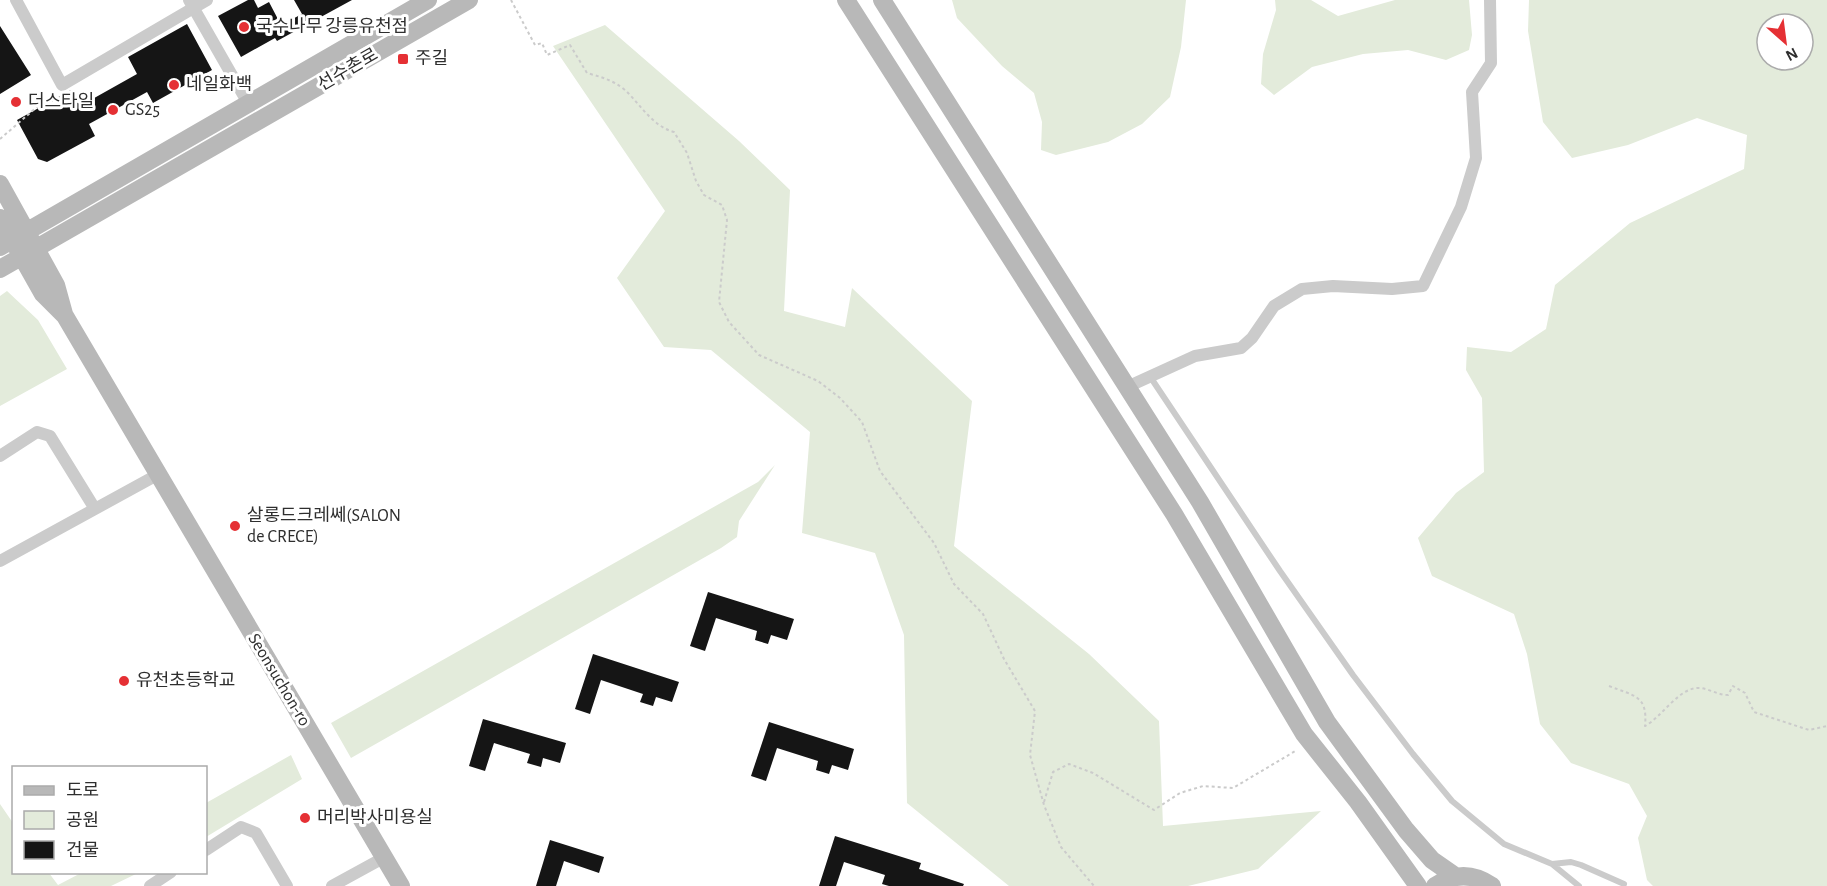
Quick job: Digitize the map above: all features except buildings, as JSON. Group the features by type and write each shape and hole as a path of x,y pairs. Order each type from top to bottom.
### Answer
{"street":[{"path":"16,0 62,85 191,4 207,0"},
{"name":"선수촌로","path":"13,240 428,0"},
{"name":"선수촌로","path":"29,252 469,0"},
{"path":"846,0 1174,514 1310,741 1408,868 1418,886"},
{"path":"882,0 1200,502 1327,722 1406,830 1432,860 1455,876 1480,878 1492,886"},
{"path":"1127,387 1195,356 1241,348 1252,338 1274,306 1302,289 1333,286 1392,289 1423,286 1461,207 1476,158 1472,92 1491,63 1490,0"},
{"path":"191,4 259,122"},
{"path":"0,184 13,240"},
{"path":"0,218 13,240"},
{"name":"Seonsuchon-ro","path":"13,240 29,252 56,285 65,316 401,886"},
{"path":"0,269 29,252"},
{"path":"0,456 37,432 50,436 95,509"},
{"path":"0,561 157,475"},
{"path":"207,849 241,827 256,833 287,886"},
{"path":"332,886 385,857"},
{"path":"150,886 169,874"},
{"path":"1435,886 1455,876"}],"lane":[{"path":"1151,378 1280,571 1413,754 1452,801 1504,844 1552,864 1579,886"},
{"path":"1552,864 1571,862 1624,884"}],"path":[{"path":"511,0 535,45 542,44 547,55 570,45 587,73 608,79 624,90 650,118 666,130 674,132 687,153 696,181 704,195 722,205 727,220 719,302 729,322 759,355 818,381 840,398 862,422 880,471 934,543 954,584 983,614 1004,659 1035,711 1030,755 1044,805 1061,847 1094,886"},
{"path":"0,139 62,85"},
{"path":"1609,686 1642,701 1647,708 1645,726 1653,722 1680,695 1695,688 1728,695 1733,686 1745,693 1754,712 1809,730 1827,726"},
{"path":"1044,805 1053,772 1069,764 1094,773 1154,810 1180,793 1203,786 1233,788 1310,741"}],"green space":[{"path":"952,0 1186,0 1181,47 1170,97 1142,124 1108,142 1056,155 1041,150 1042,122 1034,93 1002,66 957,18"},
{"path":"1275,0 1311,0 1338,16 1395,0 1469,0 1472,35 1469,50 1446,60 1408,50 1363,54 1312,67 1274,95 1261,84 1263,54 1276,10"},
{"path":"1529,0 1827,0 1827,886 1653,886 1647,880 1638,838 1647,816 1629,784 1571,763 1540,724 1527,654 1514,614 1432,576 1418,538 1456,493 1484,472 1482,398 1466,370 1467,347 1511,352 1546,329 1555,285 1630,223 1744,169 1747,135 1697,118 1628,145 1572,158 1543,122 1528,31"},
{"path":"605,25 739,141 790,190 784,311 845,327 852,288 972,401 954,546 1089,654 1159,721 1163,826 1321,811 1258,869 1188,886 1009,886 907,803 904,635 875,553 802,533 810,432 711,350 664,347 617,278 665,211 553,46"},
{"path":"7,291 38,320 67,369 0,406 0,296"},
{"path":"775,465 739,521 737,537 351,758 331,723 758,482"},
{"path":"291,755 302,779 207,836 207,802"},
{"path":"0,804 12,822 12,874 50,874 58,885 79,874 136,874 111,886 0,886"}],"place":[{"name":"국수나무 강릉유천점","path":"244,27"},
{"name":"주길","path":"403,59"},
{"name":"네일화백","path":"174,85"},
{"name":"더스타일","path":"16,102"},
{"name":"GS25","path":"113,110"},
{"name":"살롱드크레쎄(SALON de CRECE)","path":"235,526"},
{"name":"유천초등학교","path":"124,681"},
{"name":"머리박사미용실","path":"305,818"}]}
